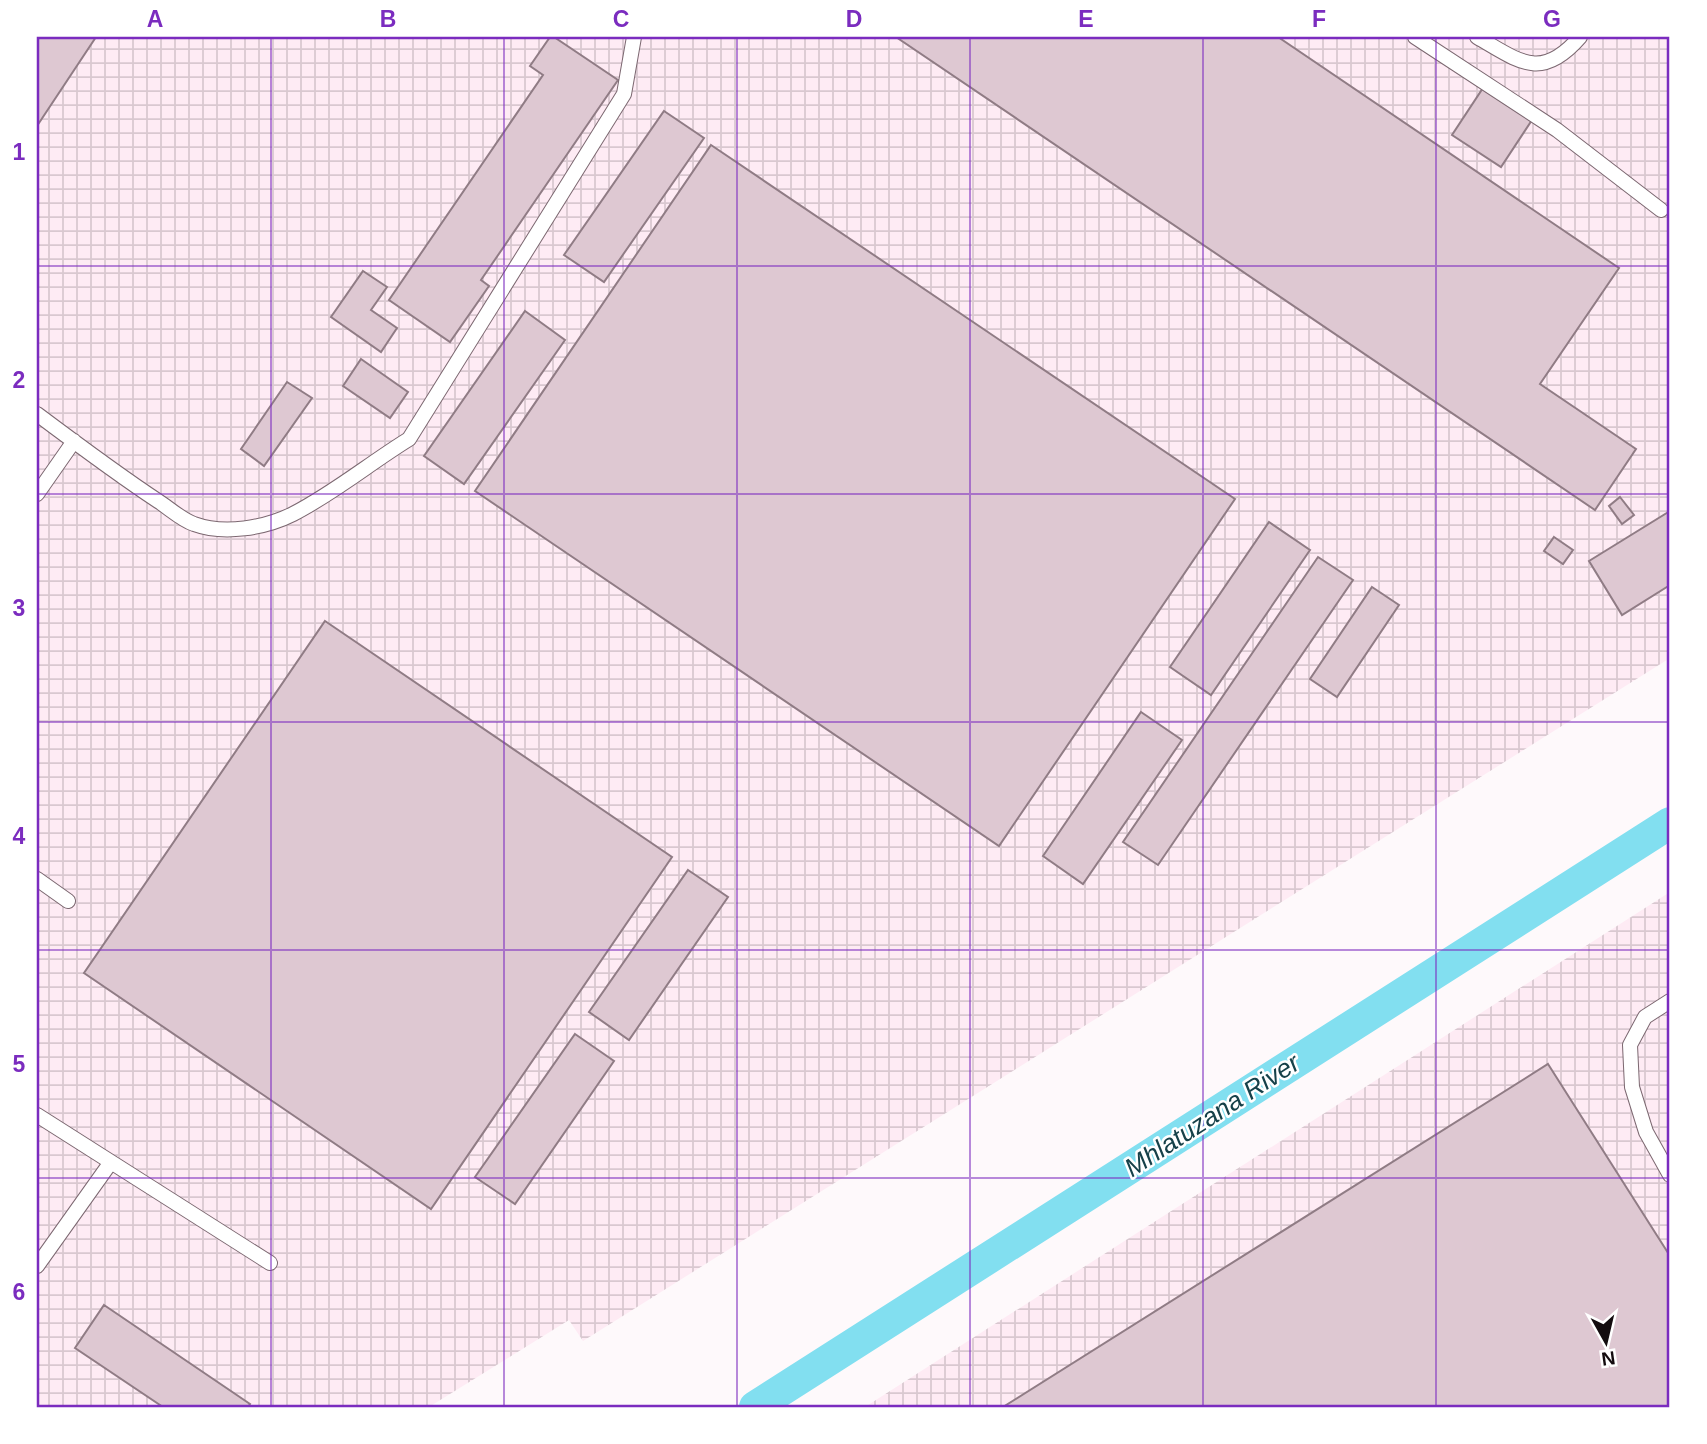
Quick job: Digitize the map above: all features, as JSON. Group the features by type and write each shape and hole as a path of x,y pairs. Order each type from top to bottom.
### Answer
{"lane":[{"path":"37,414 138,488 193,524 220,529 253,527 290,516 331,492 362,468 409,439 624,94 634,37"},
{"path":"1415,37 1557,130 1661,211"},
{"path":"1477,37 1521,62 1539,64 1554,61 1580,37"},
{"path":"37,494 74,441"},
{"path":"37,879 68,901"},
{"path":"1670,1001 1645,1017 1630,1045 1635,1098 1646,1132 1670,1175"},
{"path":"37,1115 270,1263"},
{"path":"37,1266 111,1162"}],"shaded area":[{"path":"37,37 1670,37 1670,658 583,1341 569,1320 429,1407 37,1407"},
{"path":"1670,892 1670,1407 865,1407"}],"building":[{"path":"37,37 96,37 37,126"},
{"path":"550,37 554,37 618,80 481,280 489,286 450,342 389,300 543,75 530,66"},
{"path":"896,37 1278,37 1619,268 1540,384 1636,449 1595,510"},
{"path":"1483,88 1532,120 1501,167 1452,135"},
{"path":"664,111 704,138 604,282 564,255"},
{"path":"711,145 1235,499 999,846 475,491"},
{"path":"363,271 387,287 371,310 397,328 381,352 331,317"},
{"path":"525,311 565,340 464,484 424,456"},
{"path":"361,359 408,392 390,418 343,386"},
{"path":"287,382 312,398 264,466 241,449"},
{"path":"1620,497 1634,515 1622,524 1609,506"},
{"path":"1670,511 1670,585 1622,615 1589,561"},
{"path":"1269,522 1310,550 1211,695 1170,667"},
{"path":"1554,537 1573,550 1563,564 1544,551"},
{"path":"1318,557 1353,580 1158,865 1123,842"},
{"path":"1372,587 1399,605 1337,697 1310,679"},
{"path":"325,621 672,857 431,1209 84,973"},
{"path":"1141,712 1182,740 1083,884 1043,856"},
{"path":"688,870 728,897 629,1040 589,1012"},
{"path":"575,1034 614,1061 515,1204 475,1177"},
{"path":"1548,1064 1670,1256 1670,1407 1003,1407"},
{"path":"104,1305 250,1404 248,1407 163,1407 75,1348"}],"waterway":[{"name":"Mhlatuzana River","path":"755,1407 1670,823"}]}
